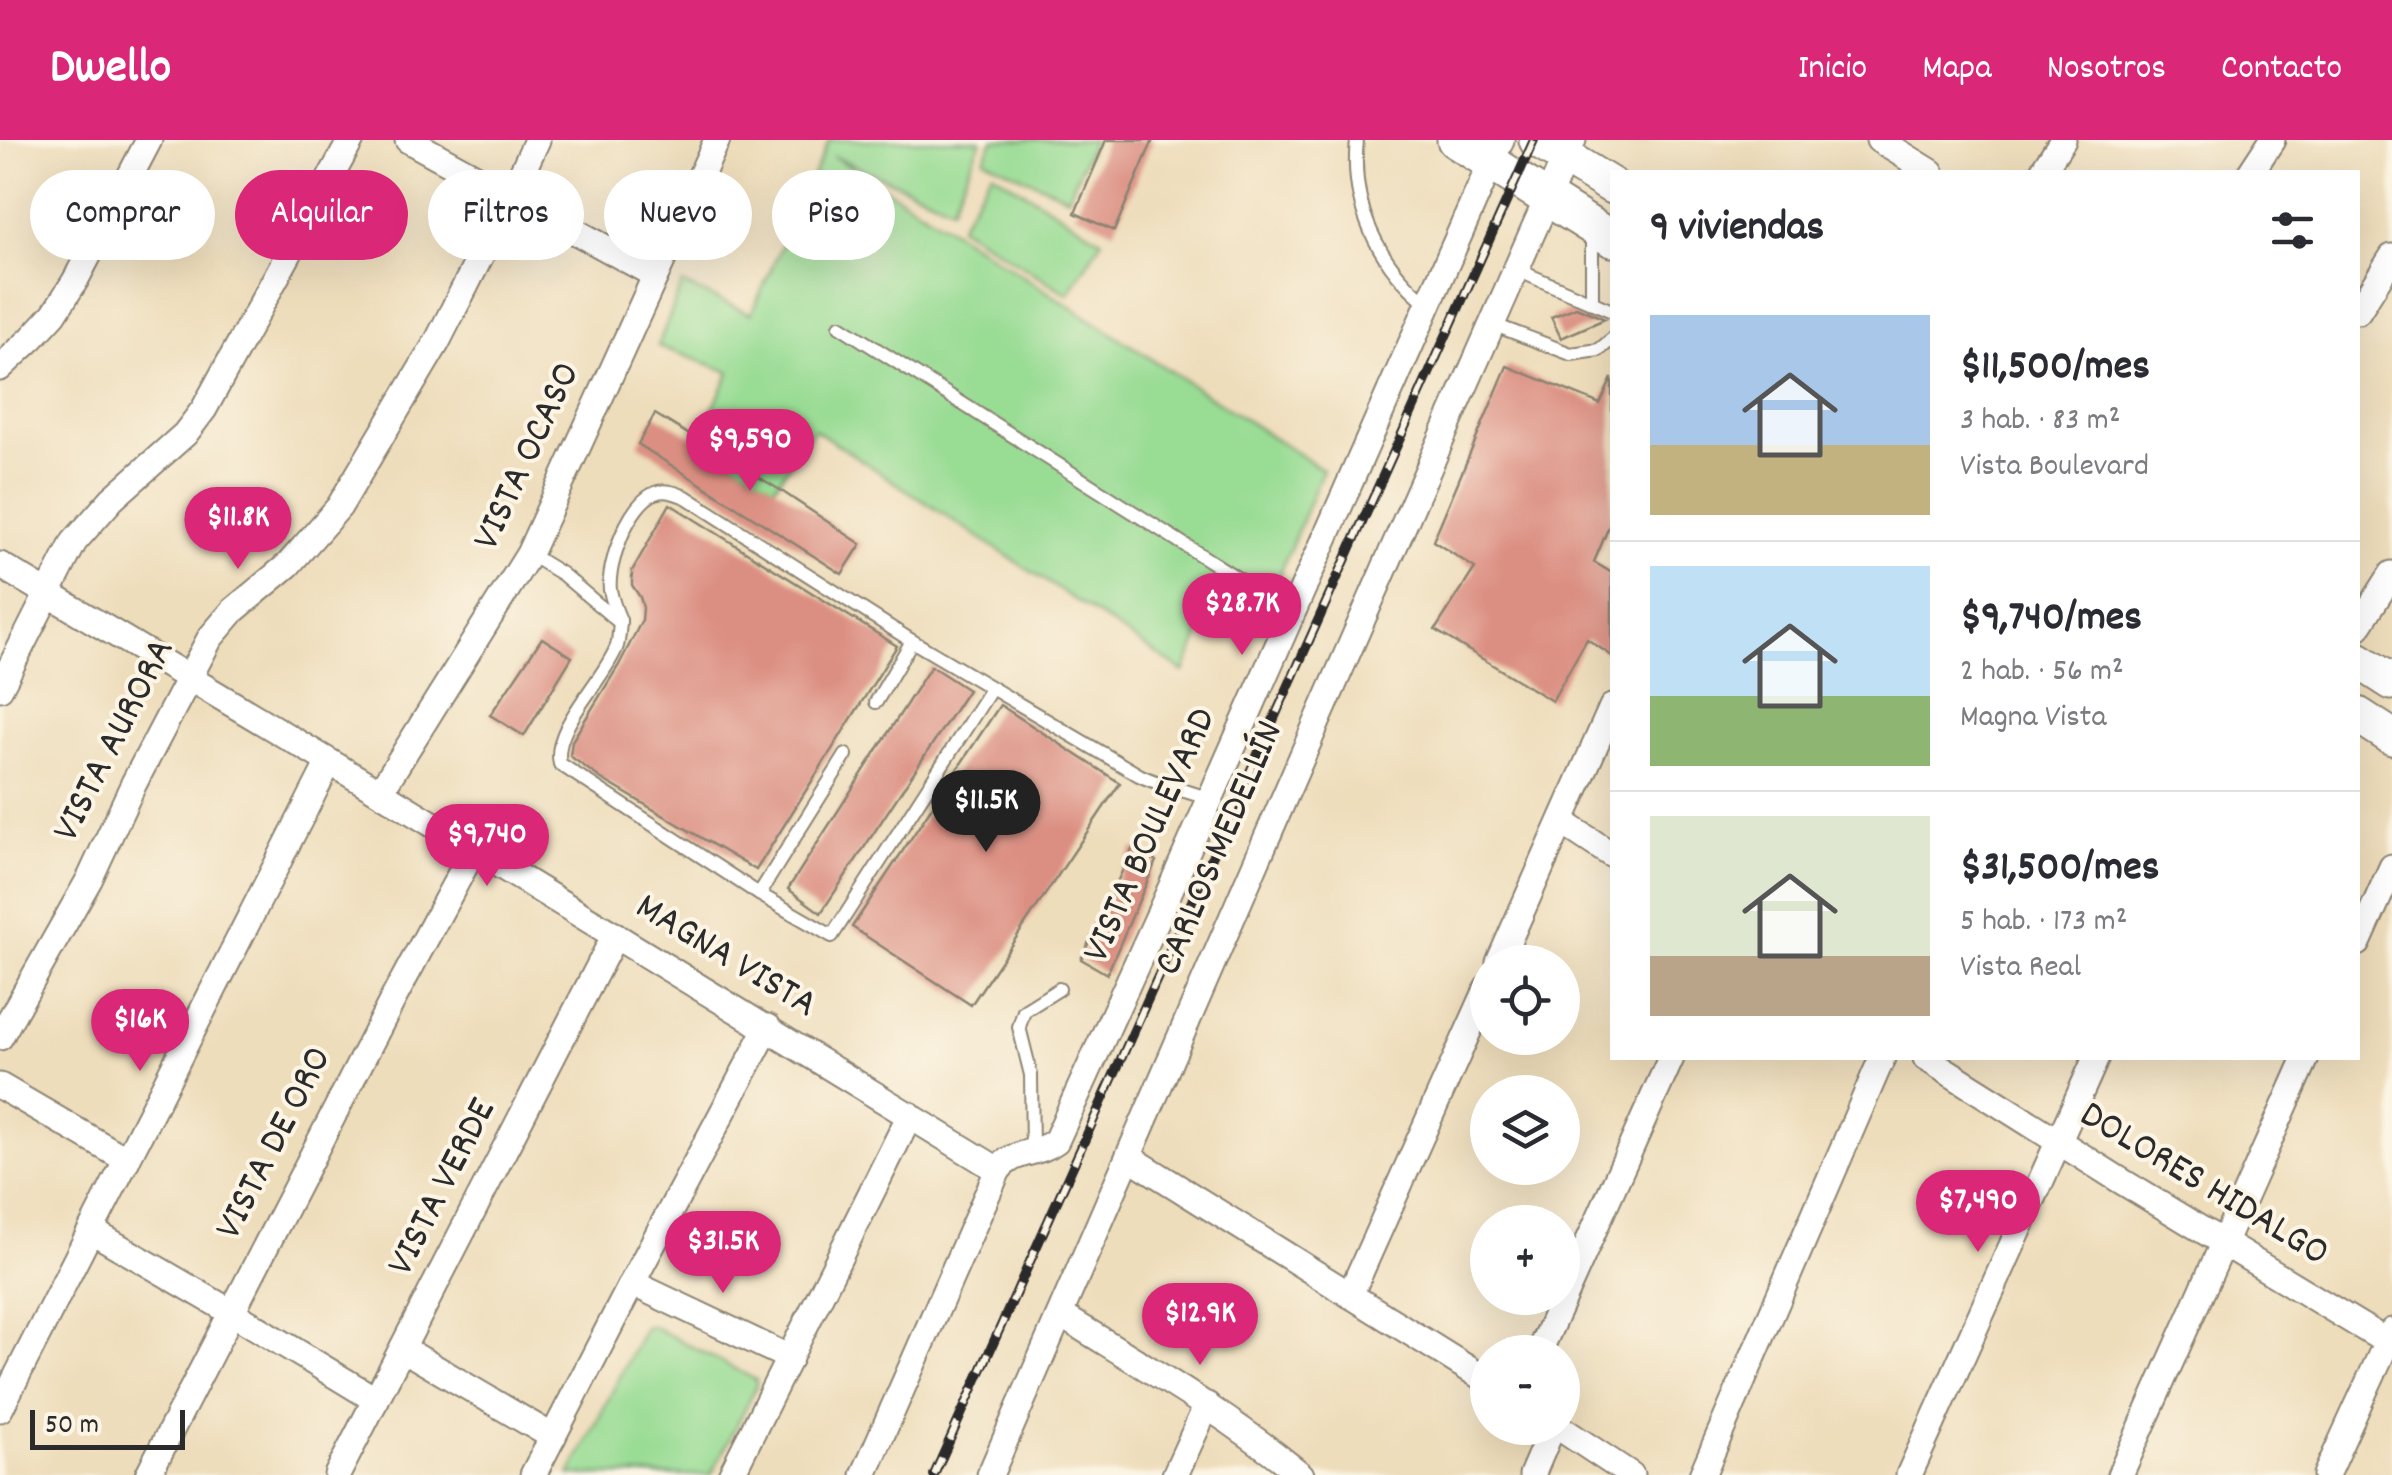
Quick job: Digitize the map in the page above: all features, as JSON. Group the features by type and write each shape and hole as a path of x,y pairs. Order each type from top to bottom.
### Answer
{"main road":[{"path":"1455,140 1496,151 1547,199 1602,233"},
{"path":"1559,145 1610,184"},
{"path":"2360,661 2392,682"},
{"path":"2360,716 2392,737"}],"street":[{"path":"0,368 54,314 149,140"},
{"path":"0,688 74,542 91,520 185,434 204,409 351,140"},
{"path":"408,140 463,170"},
{"name":"VISTA AURORA","path":"523,170 537,140"},
{"name":"VISTA OCASO","path":"380,792 529,554 718,140"},
{"path":"1878,140 1928,170"},
{"path":"2043,170 2063,140"},
{"path":"2252,170 2272,140"},
{"name":"CARLOS MEDELLÍN","path":"990,1475 1547,199 1559,145"},
{"name":"VISTA BOULEVARD","path":"998,1170 1010,1157 1046,1148 1056,1141 1496,151"},
{"path":"584,236 655,275"},
{"path":"2360,309 2392,257"},
{"name":"VISTA AURORA","path":"0,1037 90,878 134,782 210,638 234,610 288,565 340,507 436,342 478,260"},
{"name":"MAGNA VISTA","path":"0,565 474,848 998,1170"},
{"path":"2360,624 2392,574"},
{"path":"1507,945 1610,711"},
{"path":"0,1409 329,762"},
{"path":"1562,822 1610,854"},
{"name":"VISTA DE ORO","path":"148,1475 474,848"},
{"path":"2360,939 2392,867"},
{"name":"VISTA VERDE","path":"337,1475 615,935"},
{"path":"533,1475 768,1027"},
{"path":"1350,1295 1470,1027"},
{"path":"1547,1335 1670,1060"},
{"path":"1702,1475 1881,1060"},
{"name":"DOLORES HIDALGO","path":"1929,1060 2222,1242 2390,1339"},
{"path":"1910,1475 2095,1060"},
{"path":"2120,1475 2305,1060"},
{"path":"0,1086 127,1160"},
{"path":"730,1475 910,1115"},
{"path":"1130,1157 1470,1371"},
{"path":"864,1475 998,1170"},
{"path":"92,1231 376,1400"},
{"path":"632,1283 790,1358"},
{"path":"1061,1315 1207,1405 1301,1475"},
{"path":"2326,1475 2390,1339"},
{"path":"403,1349 553,1437"},
{"path":"1175,1475 1207,1405"},
{"path":"1580,1441 1631,1475"},
{"path":"1532,1475 1545,1445"}],"lane":[{"path":"1357,140 1354,164 1362,213 1381,252 1411,290 1428,304"},
{"path":"1592,303 1602,233"},
{"path":"1516,269 1610,310"},
{"path":"1492,324 1570,354 1598,350 1610,340"},
{"path":"840,326 1292,613"},
{"path":"991,689 832,936 560,764 557,752 564,733 617,645 620,622 610,588 621,536 634,511 653,494 669,491 686,497 912,641 1139,775 1209,799"},
{"path":"529,554 562,574 620,622"},
{"path":"876,702 912,641"},
{"path":"760,894 846,755"},
{"path":"1032,1152 1031,1075 1019,1027 1024,1010 1059,989"}],"green space":[{"path":"829,140 981,140 952,207 895,183 895,170 866,170 833,156 856,170 816,170"},
{"path":"993,140 1093,140 1068,197 984,159"},
{"path":"992,172 1102,240 1068,294 959,226"},
{"path":"895,195 1323,470 1263,613 1220,587 1184,672 814,429 774,487 698,440 730,372 658,346 682,284 751,314 775,260 895,260"},
{"path":"652,1326 756,1380 711,1475 570,1475 645,1327"}],"building":[{"path":"1106,140 1153,140 1114,231 1075,213"},
{"path":"1576,307 1605,319 1561,338 1551,317"},
{"path":"1507,366 1600,404 1610,382 1610,524 1594,562 1610,572 1610,655 1587,639 1552,701 1435,630 1475,568 1433,541"},
{"path":"655,414 861,544 842,574 638,444"},
{"path":"670,504 897,646 756,870 600,778 570,756 572,741 642,620 643,608 632,585 632,571"},
{"path":"542,638 572,657 524,736 490,715"},
{"path":"931,666 968,690 821,913 788,889"},
{"path":"1000,705 1120,783 971,1005 852,927"},
{"path":"1133,848 1156,861 1107,974 1081,959"}],"railway":[{"path":"934,1475 1534,140"}]}
